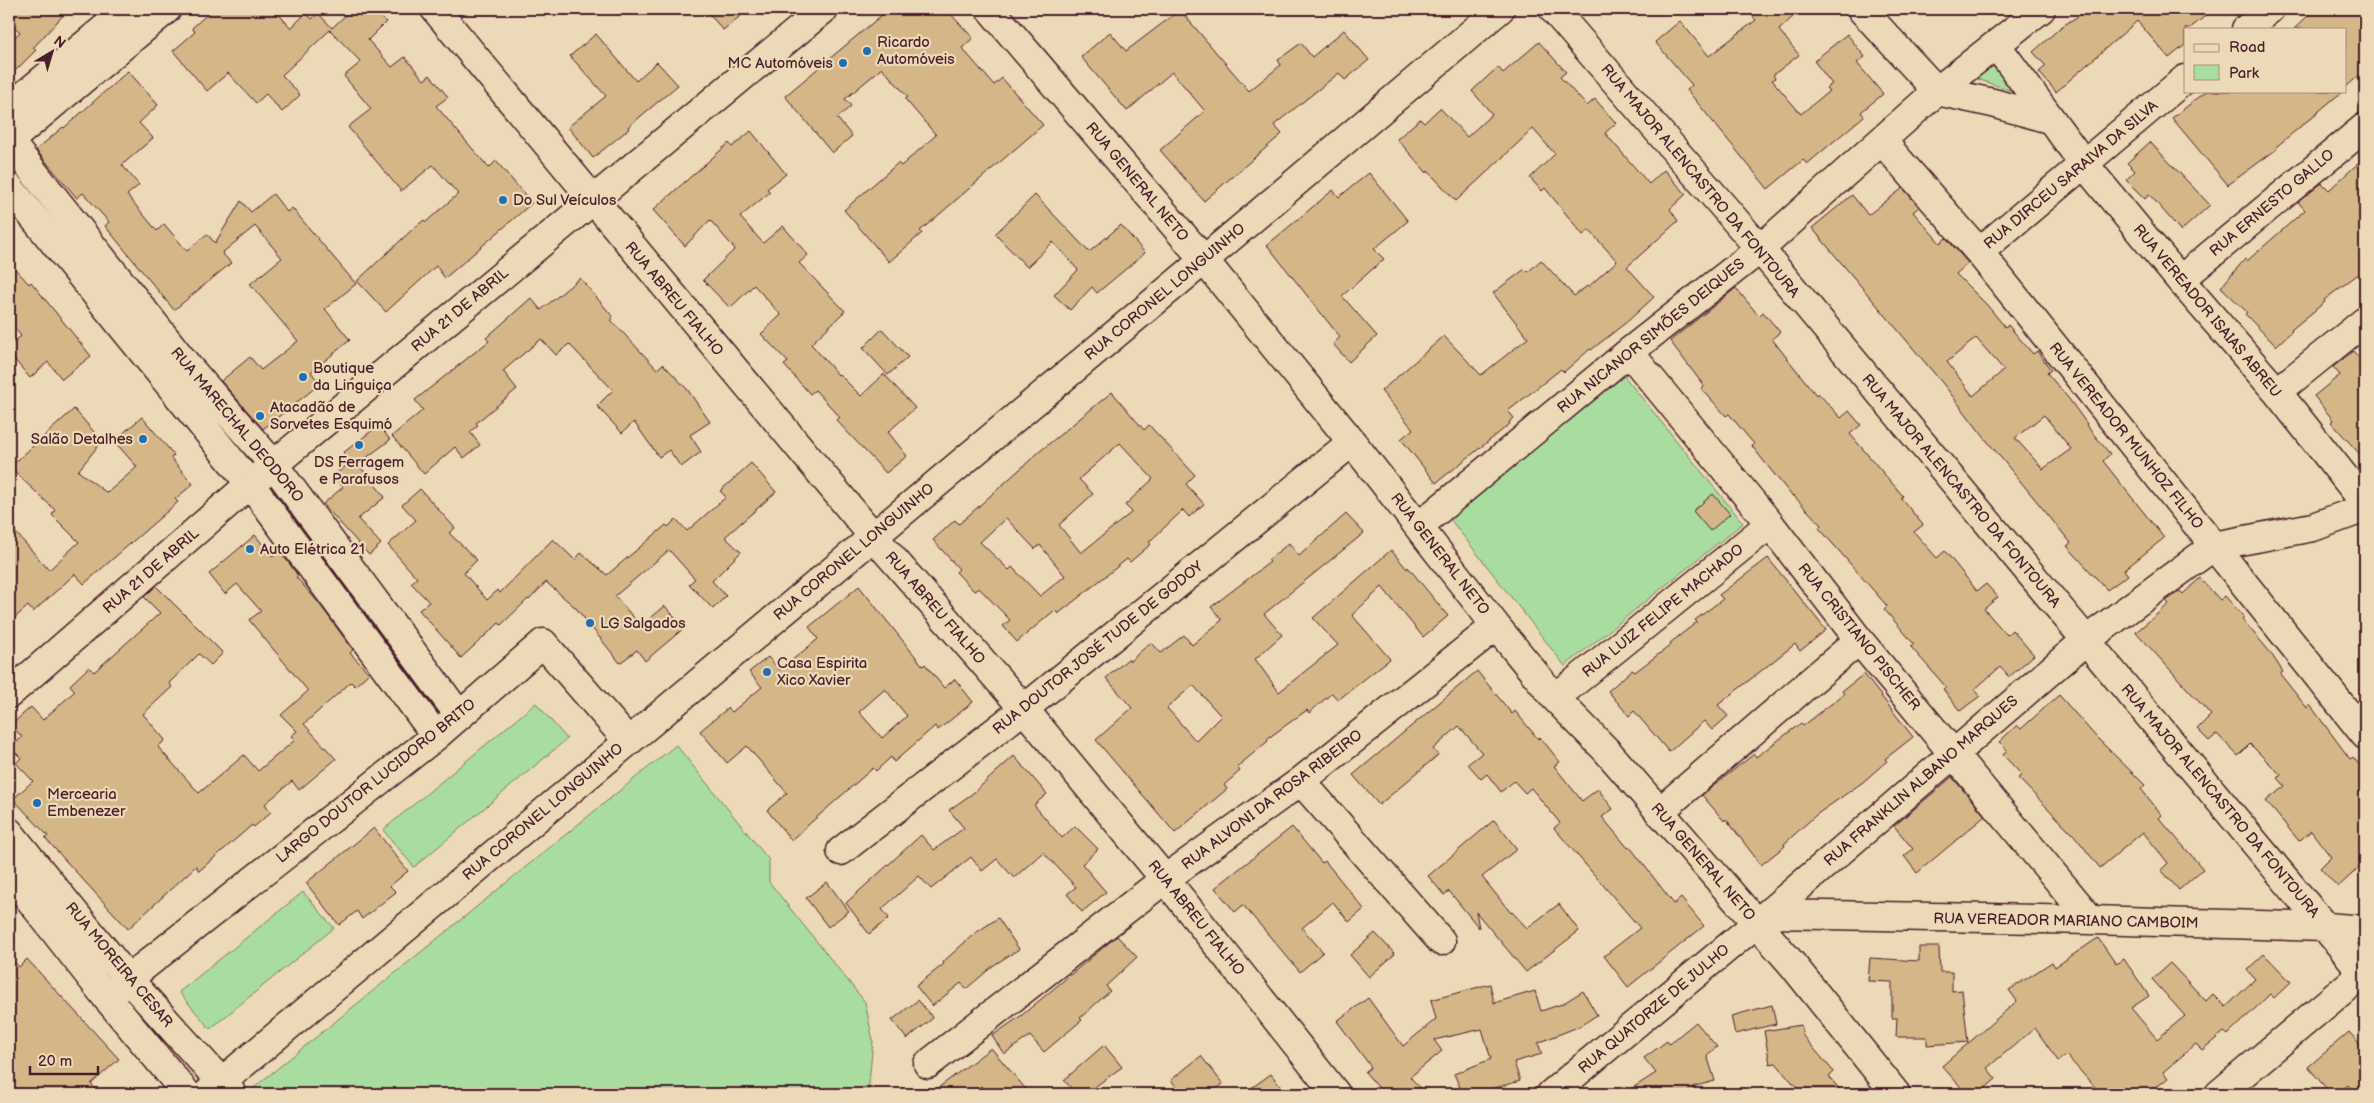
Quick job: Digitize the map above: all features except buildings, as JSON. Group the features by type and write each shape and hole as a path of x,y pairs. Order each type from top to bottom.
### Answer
{"street":[{"path":"9,108 128,9"},
{"path":"9,141 167,9"},
{"name":"RUA ABREU FIALHO","path":"435,9 873,536 1024,709 1165,879 1336,1094"},
{"name":"RUA 21 DE ABRIL","path":"9,694 250,484 824,9"},
{"name":"RUA GENERAL NETO","path":"990,9 1204,260 1352,442 1496,626 1556,698 1608,750 1659,812 1762,918 1896,1094"},
{"name":"RUA CORONEL LONGUINHO","path":"220,1090 628,741 1204,260 1500,9"},
{"name":"RUA MAJOR ALENCASTRO DA FONTOURA","path":"1553,9 1760,249 2364,974"},
{"path":"1861,9 1937,91 1993,103 2049,119"},
{"name":"RUA NICANOR SIMÕES DEIQUES","path":"1419,526 1629,352 1760,249 1937,91 1997,46 2041,9"},
{"path":"2247,28 2270,9"},
{"name":"RUA VEREADOR ISAIAS ABREU","path":"1997,46 2084,164 2180,280 2277,392 2365,503"},
{"name":"RUA DIRCEU SARAIVA DA SILVA","path":"1979,252 2184,80"},
{"name":"RUA ERNESTO GALLO","path":"2180,280 2365,127"},
{"name":"RUA MARECHAL DEODORO","path":"9,141 189,368 274,465 459,715"},
{"name":"RUA VEREADOR MUNHOZ FILHO","path":"1882,142 1979,252 2365,735"},
{"name":"RUA MARECHAL DEODORO","path":"9,187 168,386 250,484 436,736"},
{"path":"60,250 81,232"},
{"path":"2277,392 2365,320"},
{"name":"RUA CRISTIANO PISCHER","path":"1629,352 1770,524 1859,640 2091,920"},
{"path":"168,386 189,368"},
{"name":"RUA DOUTOR JOSÉ TUDE DE GODOY","path":"842,851 1024,709 1352,442"},
{"path":"2214,546 2313,527 2365,508"},
{"name":"RUA LUIZ FELIPE MACHADO","path":"1556,698 1770,524"},
{"name":"RUA FRANKLIN ALBANO MARQUES","path":"1762,918 2085,641 2214,546"},
{"name":"RUA ALVONI DA ROSA RIBEIRO","path":"928,1064 1165,879 1301,781 1496,626"},
{"path":"1659,812 1859,640"},
{"name":"LARGO DOUTOR LUCIDORO BRITO","path":"107,998 128,979 436,736 501,682 543,643 628,741"},
{"path":"1301,781 1441,941"},
{"name":"RUA MOREIRA CESAR","path":"9,832 220,1090"},
{"name":"RUA MOREIRA CESAR","path":"9,873 107,998 187,1094"},
{"name":"RUA VEREADOR MARIANO CAMBOIM","path":"1762,918 2091,920 2326,927 2365,930"},
{"name":"RUA QUATORZE DE JULHO","path":"1551,1094 1762,918"},
{"path":"2219,1094 2364,974"}],"green space":[{"path":"1996,62 2019,93 1971,77"},
{"path":"1624,376 1743,523 1565,666 1450,519"},
{"path":"536,703 567,739 414,867 383,830"},
{"path":"676,745 769,860 769,882 865,1002 873,1041 868,1094 246,1094"},
{"path":"303,892 334,928 210,1029 179,992"}],"place":[{"name":"Ricardo Automóveis","path":"867,51"},
{"name":"MC Automóveis","path":"843,63"},
{"name":"Do Sul Veículos","path":"503,200"},
{"name":"Boutique da Linguiça","path":"303,377"},
{"name":"Atacadão de Sorvetes Esquimó","path":"260,416"},
{"name":"Salão Detalhes","path":"143,439"},
{"name":"DS Ferragem e Parafusos","path":"359,445"},
{"name":"Auto Elétrica 21","path":"250,549"},
{"name":"LG Salgados","path":"590,623"},
{"name":"Casa Espirita Xico Xavier","path":"767,672"},
{"name":"Mercearia Embenezer","path":"37,803"}]}
